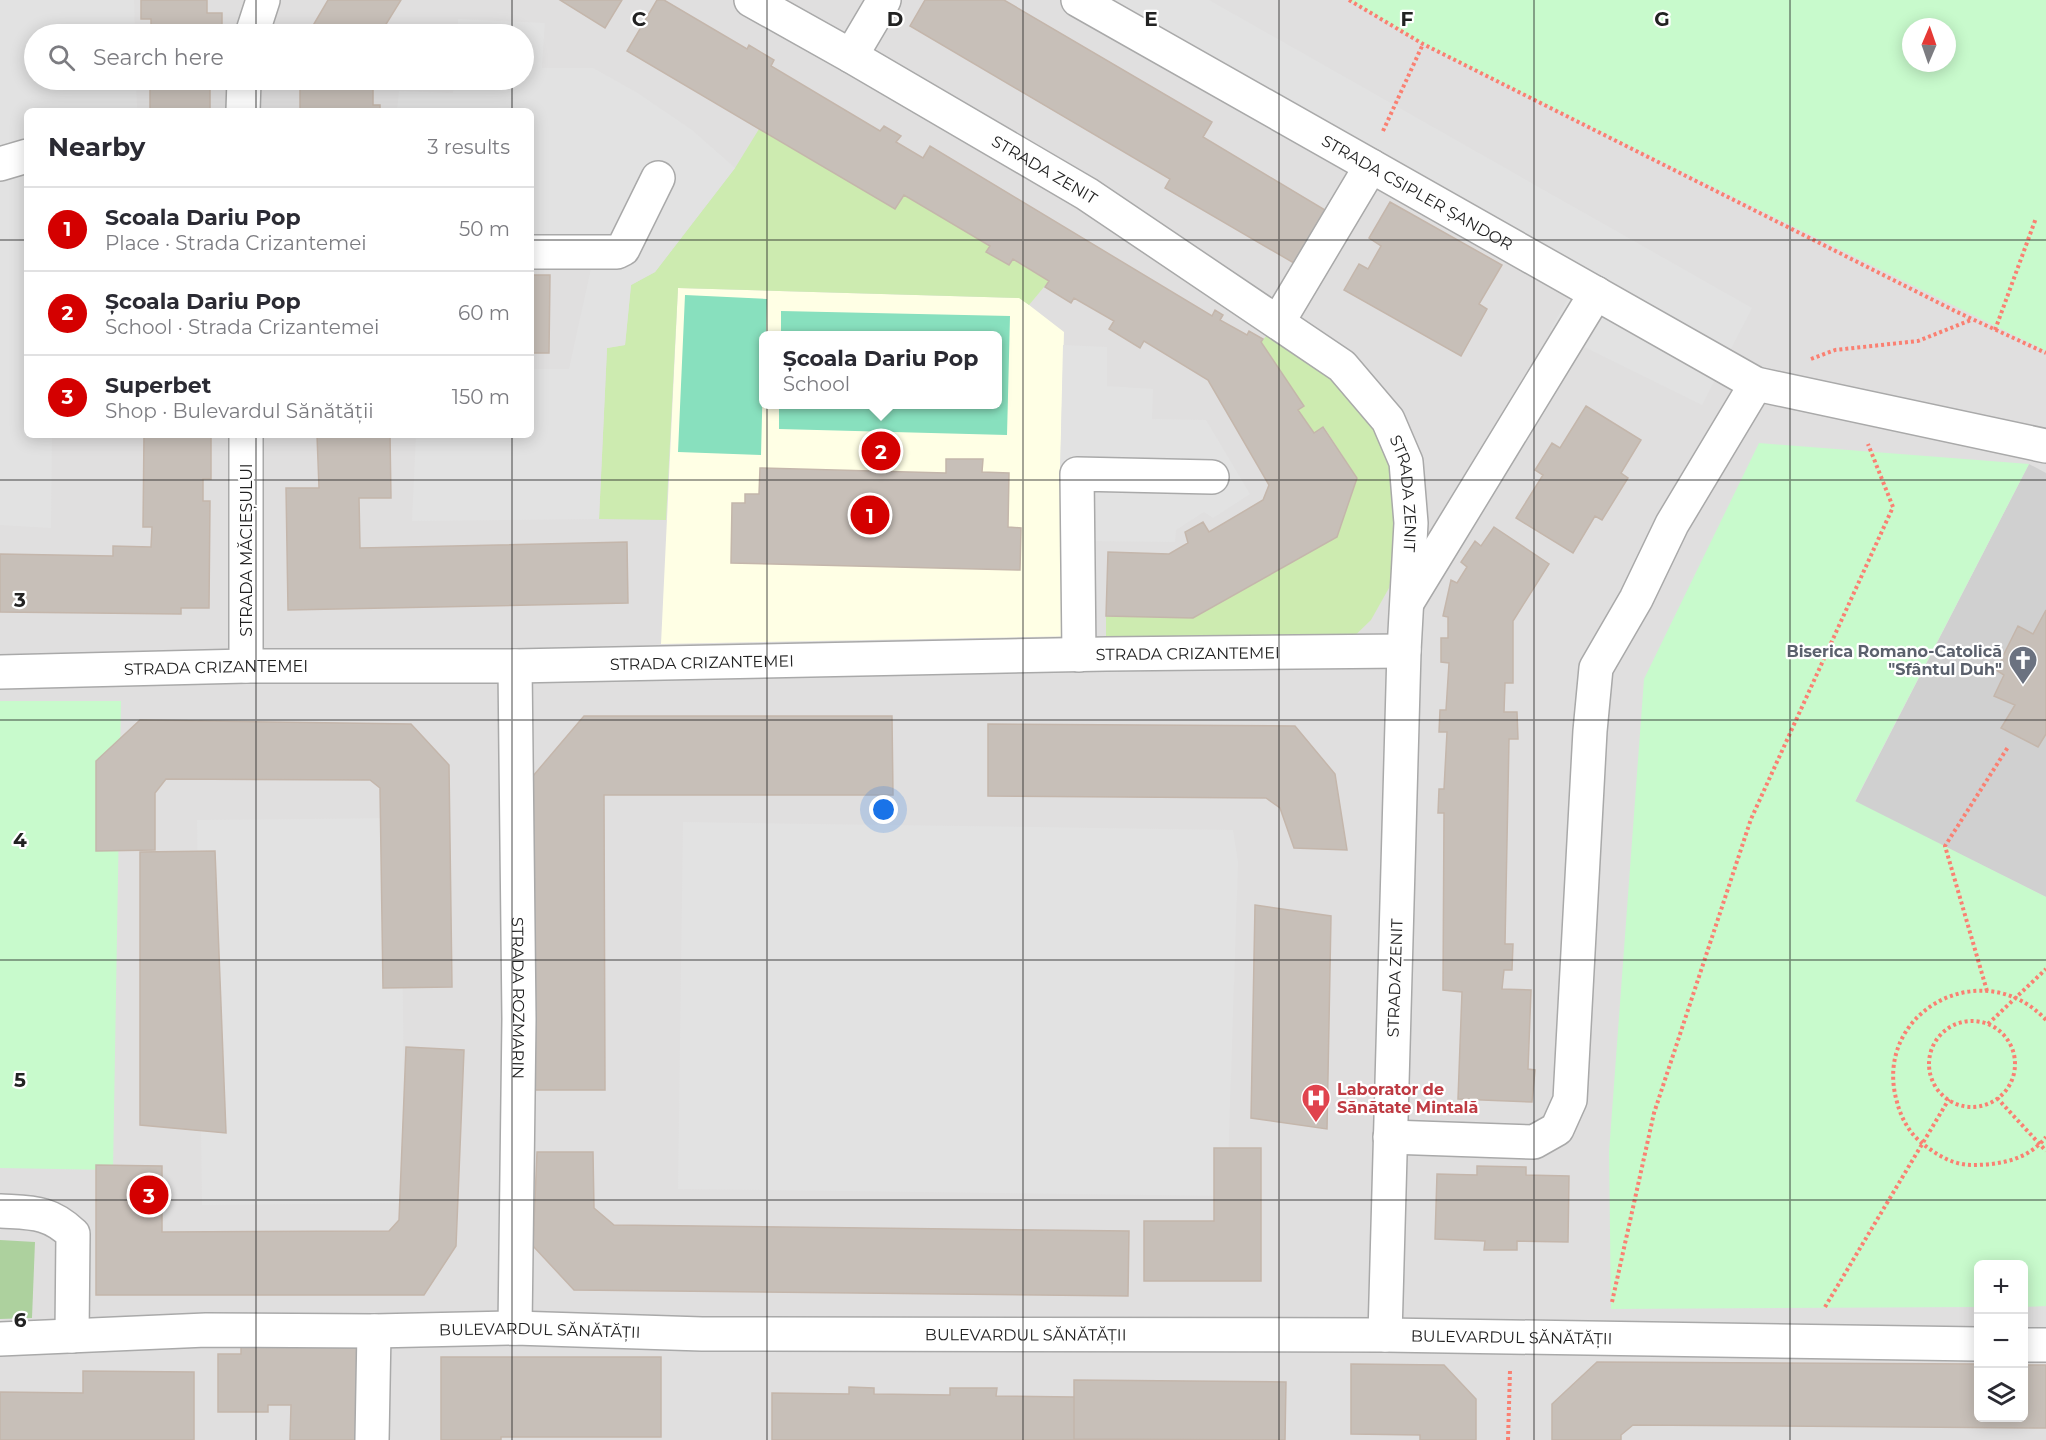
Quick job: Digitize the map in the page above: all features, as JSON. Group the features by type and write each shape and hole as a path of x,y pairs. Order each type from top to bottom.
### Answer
{"street":[{"path":"255,24 263,0"},
{"name":"STRADA ZENIT","path":"751,0 1087,194 1342,366 1388,420 1406,462 1410,523 1404,651 1385,1335"},
{"path":"851,56 884,0"},
{"name":"STRADA CSIPLER ȘANDOR","path":"1078,0 1756,384 2046,446"},
{"path":"243,108 244,90"},
{"path":"0,164 24,157"},
{"path":"1278,322 1369,165"},
{"path":"534,252 618,252 623,249 658,178"},
{"path":"1406,604 1596,293"},
{"path":"1390,1137 1534,1142 1557,1129 1570,1100 1590,732 1596,668 1636,599 1672,524 1756,384"},
{"name":"STRADA MĂCIEȘULUI","path":"246,438 246,666"},
{"path":"1079,655 1077,474 1212,477"},
{"name":"STRADA CRIZANTEMEI","path":"0,672 246,666 515,666 1404,651"},
{"name":"STRADA ROZMARIN","path":"515,666 519,1019 515,1328"},
{"path":"0,1211 37,1213 60,1221 74,1234 72,1336"},
{"name":"BULEVARDUL SĂNĂTĂȚII","path":"0,1339 206,1329 374,1331 515,1328 702,1334 1385,1335 1974,1344"},
{"path":"372,1440 374,1331"},
{"path":"2028,1345 2046,1345"}],"path":[{"path":"1349,0 1424,44 1972,320 2046,353"},
{"path":"1369,165 1424,44"},
{"path":"1995,330 2036,218"},
{"path":"1756,384 1835,350 1918,341 1972,320"},
{"path":"1610,1339 1611,1309 1654,1113 1751,819 1893,507 1851,404"},
{"path":"1987,991 1945,846 2008,747"},
{"path":"1988,1024 2046,969"},
{"path":"2046,1020 2034,1007 2008,994 1978,989 1948,996 1923,1011 1904,1034 1894,1060 1893,1088 1900,1116 1916,1139 1939,1156 1966,1165 1994,1165 2021,1157 2046,1137"},
{"path":"1968,1021 1988,1024 2005,1036 2012,1048 2015,1062 2007,1088 1997,1098 1984,1104 1970,1106 1956,1104 1943,1096 1935,1085 1930,1071 1930,1057 1934,1043 1943,1032 1955,1024 1968,1021"},
{"path":"1997,1098 2046,1151"},
{"path":"1836,1308 1824,1308 1949,1099"},
{"path":"1508,1440 1510,1337"}],"shaded area":[{"path":"0,0 1641,0 2046,216 2046,1440 0,1440"},
{"path":"0,0 134,0 135,24 24,24 24,90 136,90 137,108 24,108 24,438 52,438 51,528 0,525"},
{"path":"1103,0 1209,0 1752,308 1702,405 1550,330 1582,274"},
{"path":"458,19 545,23 542,68 593,68 636,92 692,130 735,168 655,272 631,285 625,345 607,348 599,519 412,521 416,438 534,438 534,369 569,369 592,264 534,253 534,108 397,108 399,91 453,93 453,90 534,90 534,24 458,24"},
{"path":"678,288 1020,298 1064,332 1060,475 1079,636 661,644"},
{"path":"1063,345 1107,347 1107,386 1153,389 1152,419 1206,420 1250,494 1213,518 1204,512 1176,530 1175,542 1078,541 1077,474 1060,475"},
{"path":"2029,464 2046,473 2046,897 1855,802"},
{"path":"401,818 405,1203 202,1205 197,820"},
{"path":"683,822 1233,830 1238,862 1227,1196 678,1189"}],"green space":[{"path":"1349,0 2046,0 2046,351 1423,44"},
{"path":"759,129 895,209 904,195 1049,281 1029,305 1019,298 678,288 666,520 599,519 607,348 625,345 631,285 655,272 735,168"},
{"path":"685,295 767,299 766,331 759,331 759,409 762,409 761,455 678,452"},
{"path":"781,311 1010,316 1007,435 779,429 779,409 1002,409 1002,331 781,331"},
{"path":"1273,328 1358,404 1394,454 1400,527 1389,588 1371,620 1339,651 1106,654 1106,616 1193,618 1337,537 1357,478 1324,427 1314,433 1298,410 1303,406 1261,342"},
{"path":"1759,443 2029,464 1855,801 2046,897 2046,1306 2028,1307 2028,1260 1974,1260 1974,1307 1611,1309 1609,1152 1644,679"},
{"path":"0,701 121,701 113,1170 0,1168"},
{"path":"0,1240 35,1242 32,1318 0,1319"}],"building":[{"path":"141,0 207,0 207,13 222,13 222,24 151,24 151,19 141,19"},
{"path":"328,0 401,0 386,24 314,24"},
{"path":"560,0 622,0 605,28"},
{"path":"657,0 664,0 747,49 749,45 774,60 771,66 880,131 884,126 901,136 896,142 923,158 930,146 1212,316 1215,310 1223,315 1220,320 1247,335 1249,331 1263,339 1261,342 1304,406 1298,410 1314,433 1323,427 1357,478 1337,537 1193,618 1106,616 1108,552 1169,554 1188,543 1185,532 1203,522 1209,532 1263,500 1269,485 1208,380 1144,341 1140,348 1109,329 1114,321 1074,298 1071,303 1045,287 1049,281 1013,259 1009,265 986,252 990,246 904,195 895,209 627,51"},
{"path":"925,0 1004,0 1212,122 1203,137 1330,213 1299,266 1165,188 1170,179 910,26"},
{"path":"150,90 210,90 210,108 150,108"},
{"path":"300,90 373,90 373,105 380,105 380,108 300,108"},
{"path":"1390,202 1502,265 1479,304 1487,309 1461,356 1344,290 1359,264 1368,269 1381,246 1369,238"},
{"path":"534,275 550,275 549,353 534,353"},
{"path":"1586,406 1641,440 1621,473 1628,478 1602,520 1595,516 1573,553 1516,518 1543,475 1535,470 1552,443 1560,448"},
{"path":"144,438 211,438 211,479 203,479 203,501 210,501 209,608 181,608 181,614 0,612 0,554 113,556 113,546 151,547 152,527 143,527"},
{"path":"317,438 390,438 391,498 359,498 360,548 627,542 628,603 288,610 286,488 319,488"},
{"path":"946,459 983,459 982,472 1009,473 1008,527 1021,528 1020,570 731,563 732,503 745,503 745,494 759,494 760,468 946,473"},
{"path":"1494,527 1549,564 1513,621 1513,683 1505,683 1504,712 1517,712 1518,739 1509,739 1505,944 1513,944 1512,970 1504,970 1502,989 1531,990 1528,1069 1535,1070 1532,1102 1458,1099 1462,992 1443,990 1444,813 1438,813 1439,789 1444,789 1447,732 1439,732 1440,710 1446,710 1449,663 1441,662 1441,638 1448,638 1448,617 1443,616 1451,580 1457,583 1467,567 1461,562 1475,541 1481,546"},
{"name":"Biserica Romano-Catolică \"Sfântul Duh\"","path":"2046,610 2046,734 2038,747 2001,728 2015,705 1994,696 2004,675 1996,670 2018,626 2033,634"},
{"path":"584,716 892,716 893,795 604,795 605,1090 532,1090 533,776"},
{"path":"140,720 411,724 449,765 452,987 383,988 380,788 370,780 166,779 155,793 155,850 96,851 96,761"},
{"path":"988,724 1295,726 1335,774 1347,850 1294,848 1280,808 1266,798 988,796"},
{"path":"215,851 226,1133 140,1125 140,852"},
{"path":"1255,905 1331,916 1327,1129 1251,1118"},
{"path":"406,1047 464,1050 456,1246 424,1295 96,1295 96,1165 162,1166 162,1232 389,1231 399,1220"},
{"path":"1214,1148 1261,1148 1261,1281 1144,1281 1144,1221 1214,1221"},
{"path":"537,1152 593,1152 594,1208 614,1225 1129,1231 1128,1296 574,1290 533,1246"},
{"path":"1477,1166 1526,1167 1526,1175 1569,1176 1568,1242 1517,1241 1517,1250 1484,1250 1485,1241 1435,1239 1437,1174 1477,1175"},
{"path":"241,1344 357,1345 356,1440 290,1440 291,1405 268,1405 268,1412 218,1412 218,1354 241,1354"},
{"path":"441,1357 661,1357 661,1437 501,1437 501,1440 441,1440"},
{"path":"1597,1362 1974,1364 1974,1422 2028,1422 2028,1365 2046,1365 2046,1428 1633,1425 1621,1435 1621,1440 1552,1440 1552,1404"},
{"path":"1351,1364 1444,1365 1476,1399 1476,1440 1420,1440 1420,1435 1351,1434"},
{"path":"83,1371 194,1372 194,1440 0,1440 0,1392 83,1393"},
{"path":"1074,1380 1286,1382 1285,1440 1074,1439"},
{"path":"849,1387 874,1388 874,1394 950,1395 950,1388 997,1388 996,1396 1074,1397 1074,1440 772,1440 772,1393 849,1394"}],"place":[{"name":"Școala Dariu Pop","path":"881,451"},
{"name":"Scoala Dariu Pop","path":"870,515"},
{"name":"Biserica Romano-Catolică \"Sfântul Duh\"","path":"2023,686"},
{"name":"Laborator de Sănătate Mintală","path":"1316,1124"},
{"name":"Superbet","path":"149,1195"}]}
